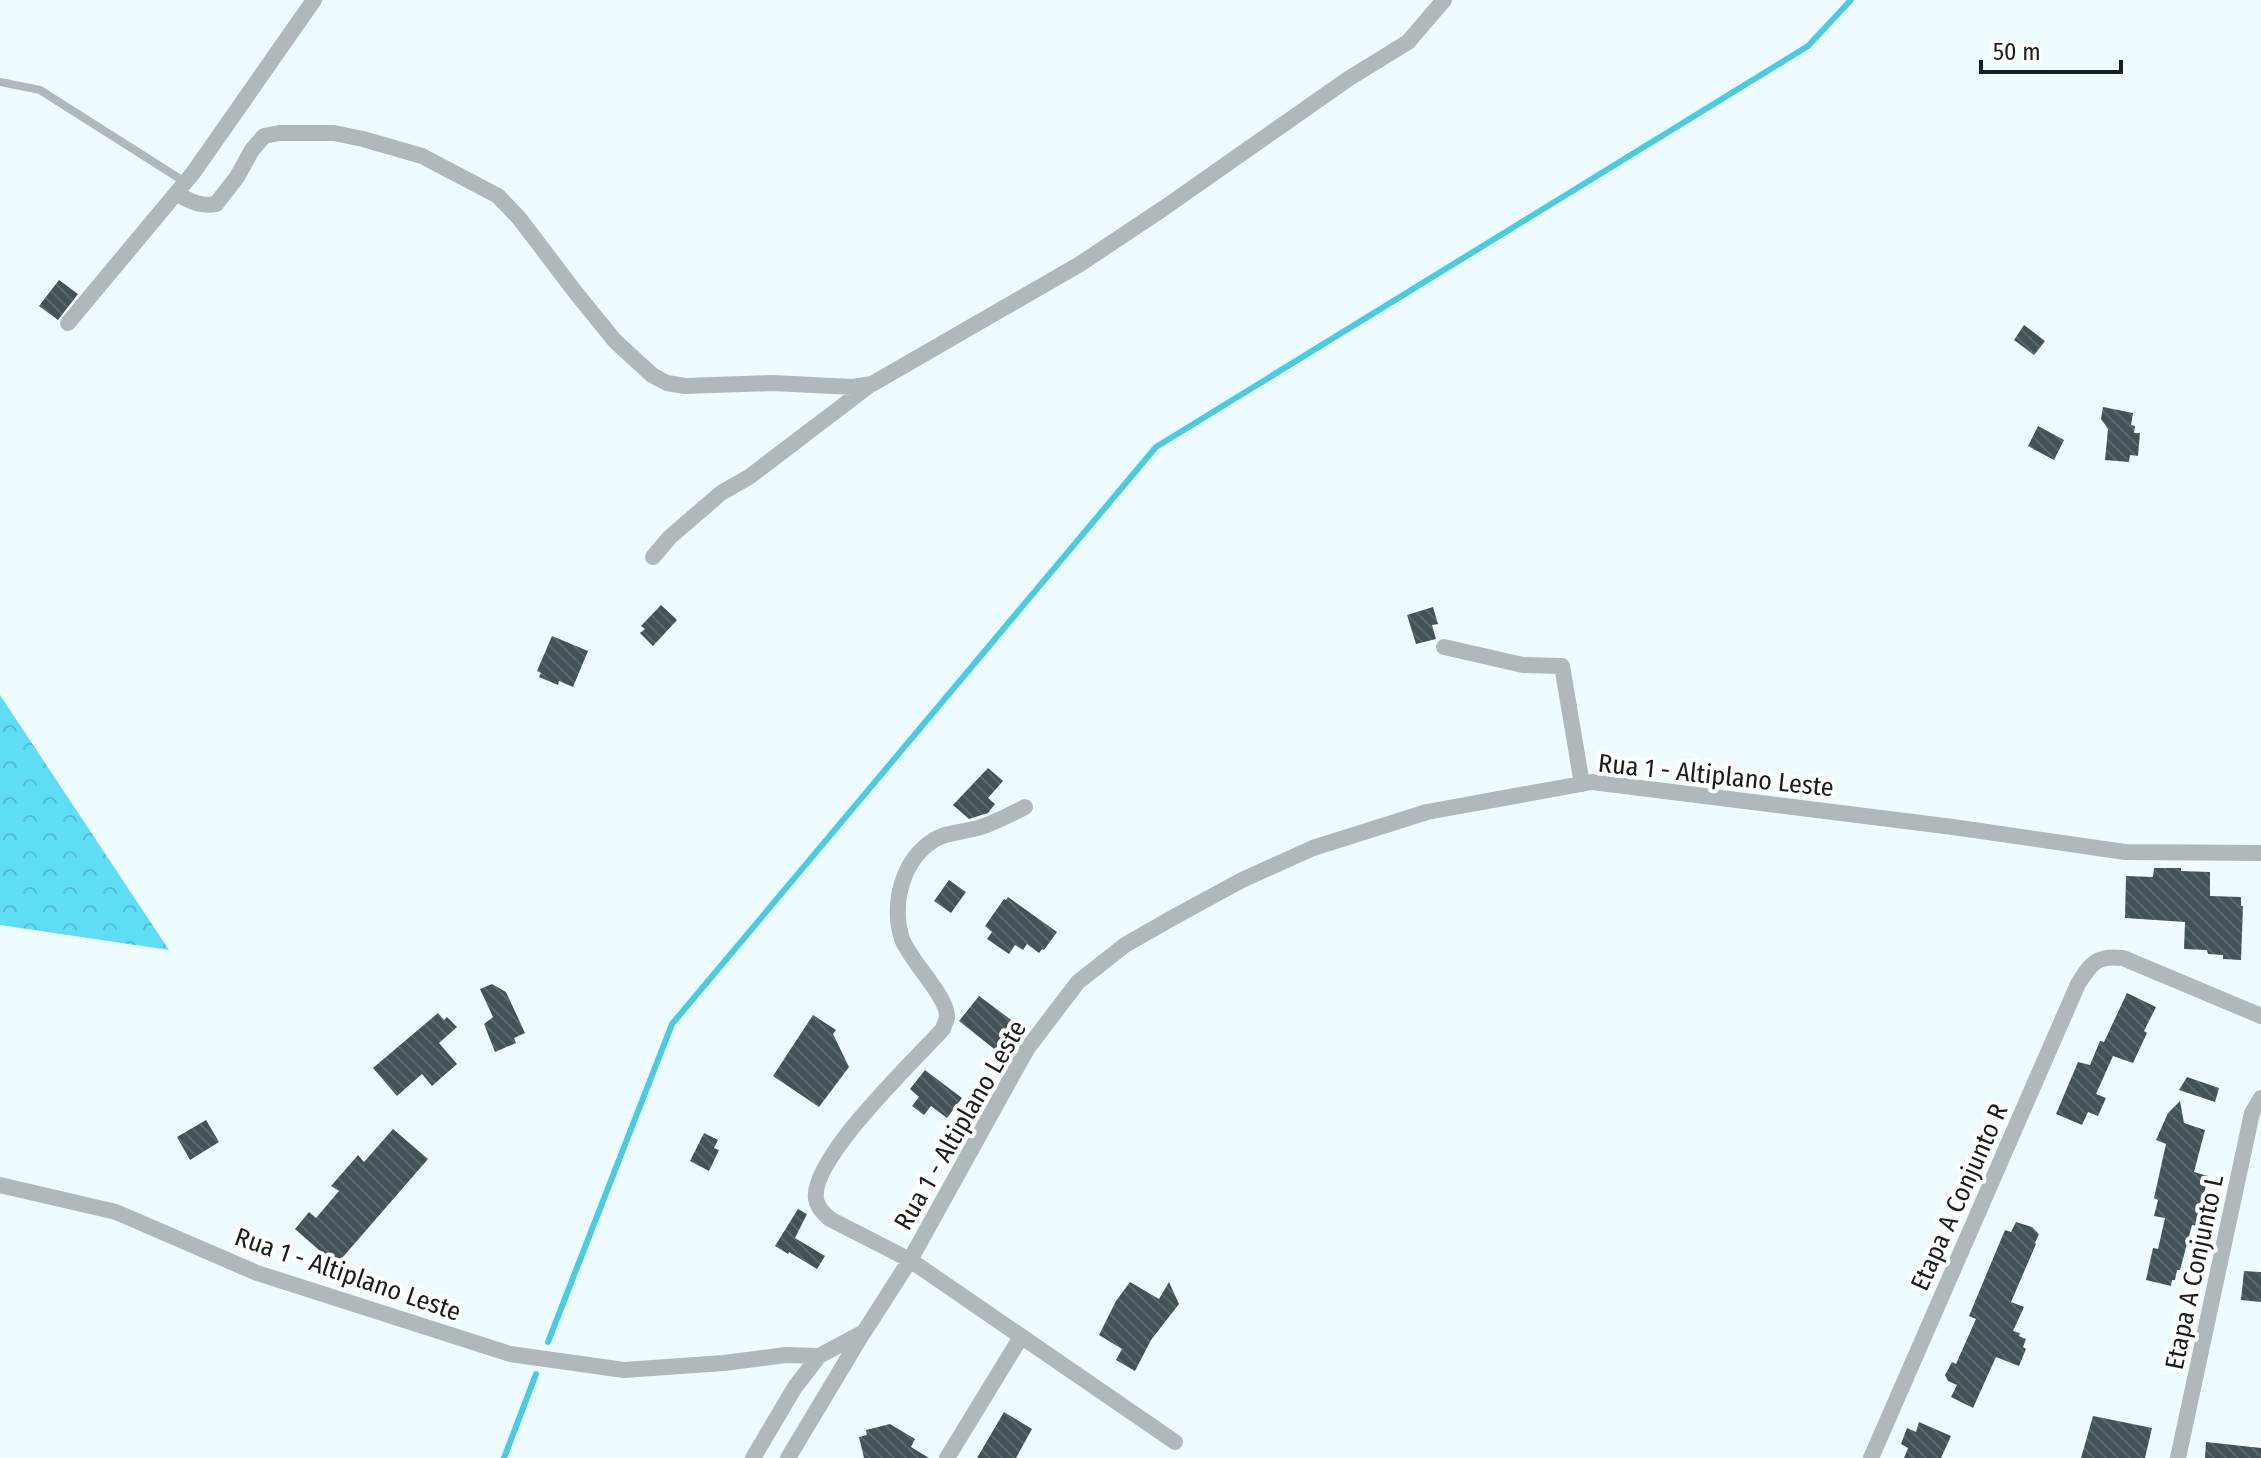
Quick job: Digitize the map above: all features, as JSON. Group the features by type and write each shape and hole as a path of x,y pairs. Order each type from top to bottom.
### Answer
{"street":[{"path":"68,323 181,188 314,0"},
{"path":"653,557 670,537 721,493 749,477 872,384 1080,264 1164,208 1322,97 1408,42 1444,0"},
{"path":"181,188 197,204 216,204 264,136 334,133 385,145 422,156 498,196 519,218 615,341 652,375 667,383 685,386 773,383 853,387 872,384"},
{"path":"1444,647 1523,665 1562,666 1582,784"},
{"name":"Rua 1 - Altiplano Leste","path":"0,1185 116,1212 257,1273 510,1354 624,1370 786,1355 819,1356 864,1332 910,1260 1027,1049 1078,982 1125,945 1242,880 1313,848 1427,812 1592,782 2125,852 2261,853"},
{"path":"1025,807 981,827 936,839 919,852 905,872 899,893 902,939 945,1005 947,1017 943,1029 849,1131 828,1161 816,1198 821,1210 830,1219 910,1260 1175,1442"},
{"name":"Etapa A Conjunto R","path":"1871,1458 2086,971 2097,959 2123,958 2261,1016"},
{"name":"Etapa A Conjunto L","path":"2178,1458 2252,1113 2261,1098"},
{"path":"788,1458 864,1332"},
{"path":"947,1458 1021,1337"},
{"path":"753,1458 795,1387 819,1356"}],"lane":[{"path":"0,82 40,90 181,188"}],"green space":[{"path":"0,695 169,950 0,925"}],"building":[{"path":"59,280 78,294 58,320 39,306"},
{"path":"2024,325 2045,341 2034,355 2014,340"},
{"path":"2103,407 2133,413 2131,425 2135,426 2134,433 2140,433 2138,456 2130,455 2129,462 2105,460 2108,429 2101,419"},
{"path":"2038,426 2064,440 2054,460 2028,446"},
{"path":"661,605 677,620 653,646 640,633 645,629 641,626"},
{"path":"1433,607 1438,624 1432,625 1436,639 1416,644 1407,615"},
{"path":"552,636 588,651 573,687 539,677 541,673 537,671"},
{"path":"988,768 1003,781 988,798 995,804 988,813 969,819 953,805"},
{"path":"2154,868 2210,872 2210,896 2241,897 2241,960 2223,959 2223,955 2208,954 2207,950 2184,949 2185,922 2125,918 2126,876 2153,877"},
{"path":"949,880 966,892 951,913 934,901"},
{"path":"1008,897 1057,932 1044,950 1039,953 1027,944 1023,950 1015,945 1009,954 987,939 992,932 985,926"},
{"path":"492,984 506,992 525,1033 514,1038 516,1043 495,1052 484,1024 493,1017 480,989"},
{"path":"2127,993 2156,1007 2133,1063 2113,1056 2096,1094 2106,1098 2098,1116 2088,1112 2082,1125 2056,1114 2078,1062 2090,1065"},
{"path":"979,996 1018,1025 998,1052 959,1021"},
{"path":"438,1013 457,1027 439,1043 457,1064 432,1086 422,1074 397,1096 373,1068"},
{"path":"813,1015 836,1030 833,1034 849,1067 819,1107 773,1076"},
{"path":"925,1070 962,1098 947,1118 931,1106 924,1115 912,1106 919,1097 910,1089"},
{"path":"2187,1077 2219,1088 2215,1102 2179,1090"},
{"path":"2180,1101 2184,1123 2205,1130 2194,1172 2208,1176 2197,1226 2192,1225 2180,1270 2177,1270 2171,1286 2146,1280 2153,1248 2158,1249 2165,1218 2154,1216 2158,1200 2154,1198 2166,1144 2156,1140 2168,1113"},
{"path":"206,1120 219,1142 190,1160 177,1137"},
{"path":"393,1129 428,1159 336,1265 295,1229 309,1212 316,1218 339,1191 331,1186 358,1155 364,1162"},
{"path":"704,1133 718,1140 714,1148 719,1150 709,1171 690,1161"},
{"path":"798,1209 807,1214 795,1238 825,1256 817,1269 775,1246"},
{"path":"2016,1222 2032,1227 2039,1234 2011,1302 2024,1307 2013,1331 2026,1339 2023,1347 2026,1349 2019,1366 1996,1357 1973,1408 1951,1397 1957,1385 1948,1381 1945,1375 1952,1362 1956,1364 1976,1319 1969,1316 2005,1230 2011,1232"},
{"path":"2244,1271 2261,1272 2261,1302 2241,1300"},
{"path":"1130,1282 1159,1299 1169,1282 1179,1304 1151,1340 1135,1371 1116,1360 1122,1349 1099,1335 1116,1301"},
{"path":"1004,1412 1032,1429 1016,1458 977,1458"},
{"path":"2093,1416 2152,1428 2145,1458 2081,1458"},
{"path":"1919,1422 1951,1436 1941,1458 1904,1458 1908,1448 1901,1444 1907,1428 1916,1432"},
{"path":"890,1424 915,1439 911,1447 929,1458 864,1458 859,1437 867,1435 866,1430"},
{"path":"2206,1442 2261,1448 2261,1458 2205,1458"}],"waterway":[{"path":"548,1342 672,1024 1156,447 1808,46 1851,0"},
{"path":"504,1458 536,1374"}]}
